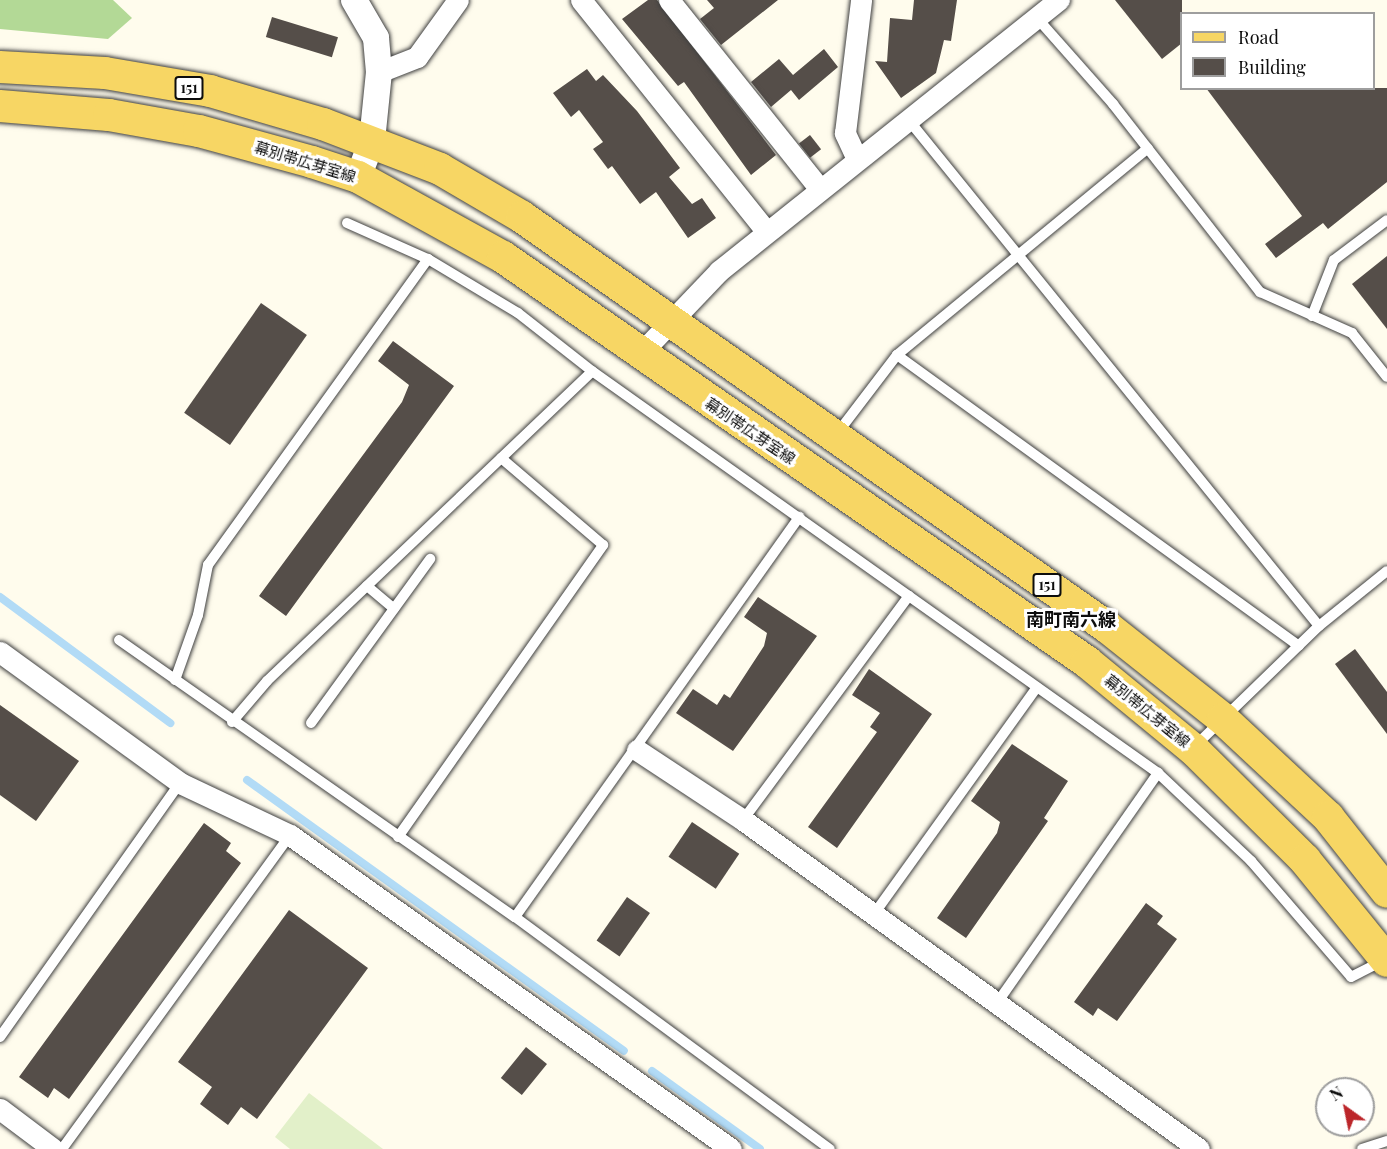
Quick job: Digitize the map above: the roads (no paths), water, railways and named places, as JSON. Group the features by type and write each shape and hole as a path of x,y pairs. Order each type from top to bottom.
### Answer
{"main road":[{"name":"151","path":"0,67 105,73 210,91 372,141 471,187 672,318 1107,627 1223,718 1328,817 1387,892"},
{"name":"幕別帯広芽室線","path":"0,106 109,115 199,131 358,177 503,257 639,355 1087,662 1193,749 1305,860 1387,961"}],"street":[{"path":"354,0 376,38 379,72 372,141 358,177"},
{"path":"379,72 417,57 458,0"},
{"path":"581,0 767,232"},
{"path":"669,0 820,189"},
{"path":"857,159 845,133 861,0"},
{"path":"639,355 672,318 767,232 1037,9 1059,0"},
{"path":"0,652 180,783 290,835 731,1149"},
{"path":"637,750 743,819 1199,1149"},
{"path":"0,1109 53,1149"}],"lane":[{"path":"1037,9 1260,292 1352,333 1387,377"},
{"path":"907,118 1319,626"},
{"path":"836,435 897,355 1017,253 1148,148"},
{"path":"1312,316 1334,260 1387,220"},
{"path":"347,223 428,259 518,313 592,371 1158,773 1251,861 1351,977 1387,961"},
{"path":"174,680 198,615 208,565 428,259"},
{"path":"897,355 1299,646"},
{"path":"232,723 367,586 592,371"},
{"path":"398,837 603,545 501,458"},
{"path":"515,917 637,750 799,517"},
{"path":"311,723 430,560"},
{"path":"1193,749 1319,626 1387,571"},
{"path":"367,586 394,609"},
{"path":"743,819 909,596"},
{"path":"119,640 232,723 515,917 830,1149"},
{"path":"874,914 1037,687"},
{"path":"997,1003 1158,773"},
{"path":"0,1037 180,783"},
{"path":"62,1149 290,835"},
{"path":"1362,1149 1387,1142"}],"waterway":[{"path":"0,597 170,723"},
{"path":"247,780 624,1051"},
{"path":"652,1071 760,1149"}],"district":[{"name":"南町南六線","path":"1071,619"}]}
